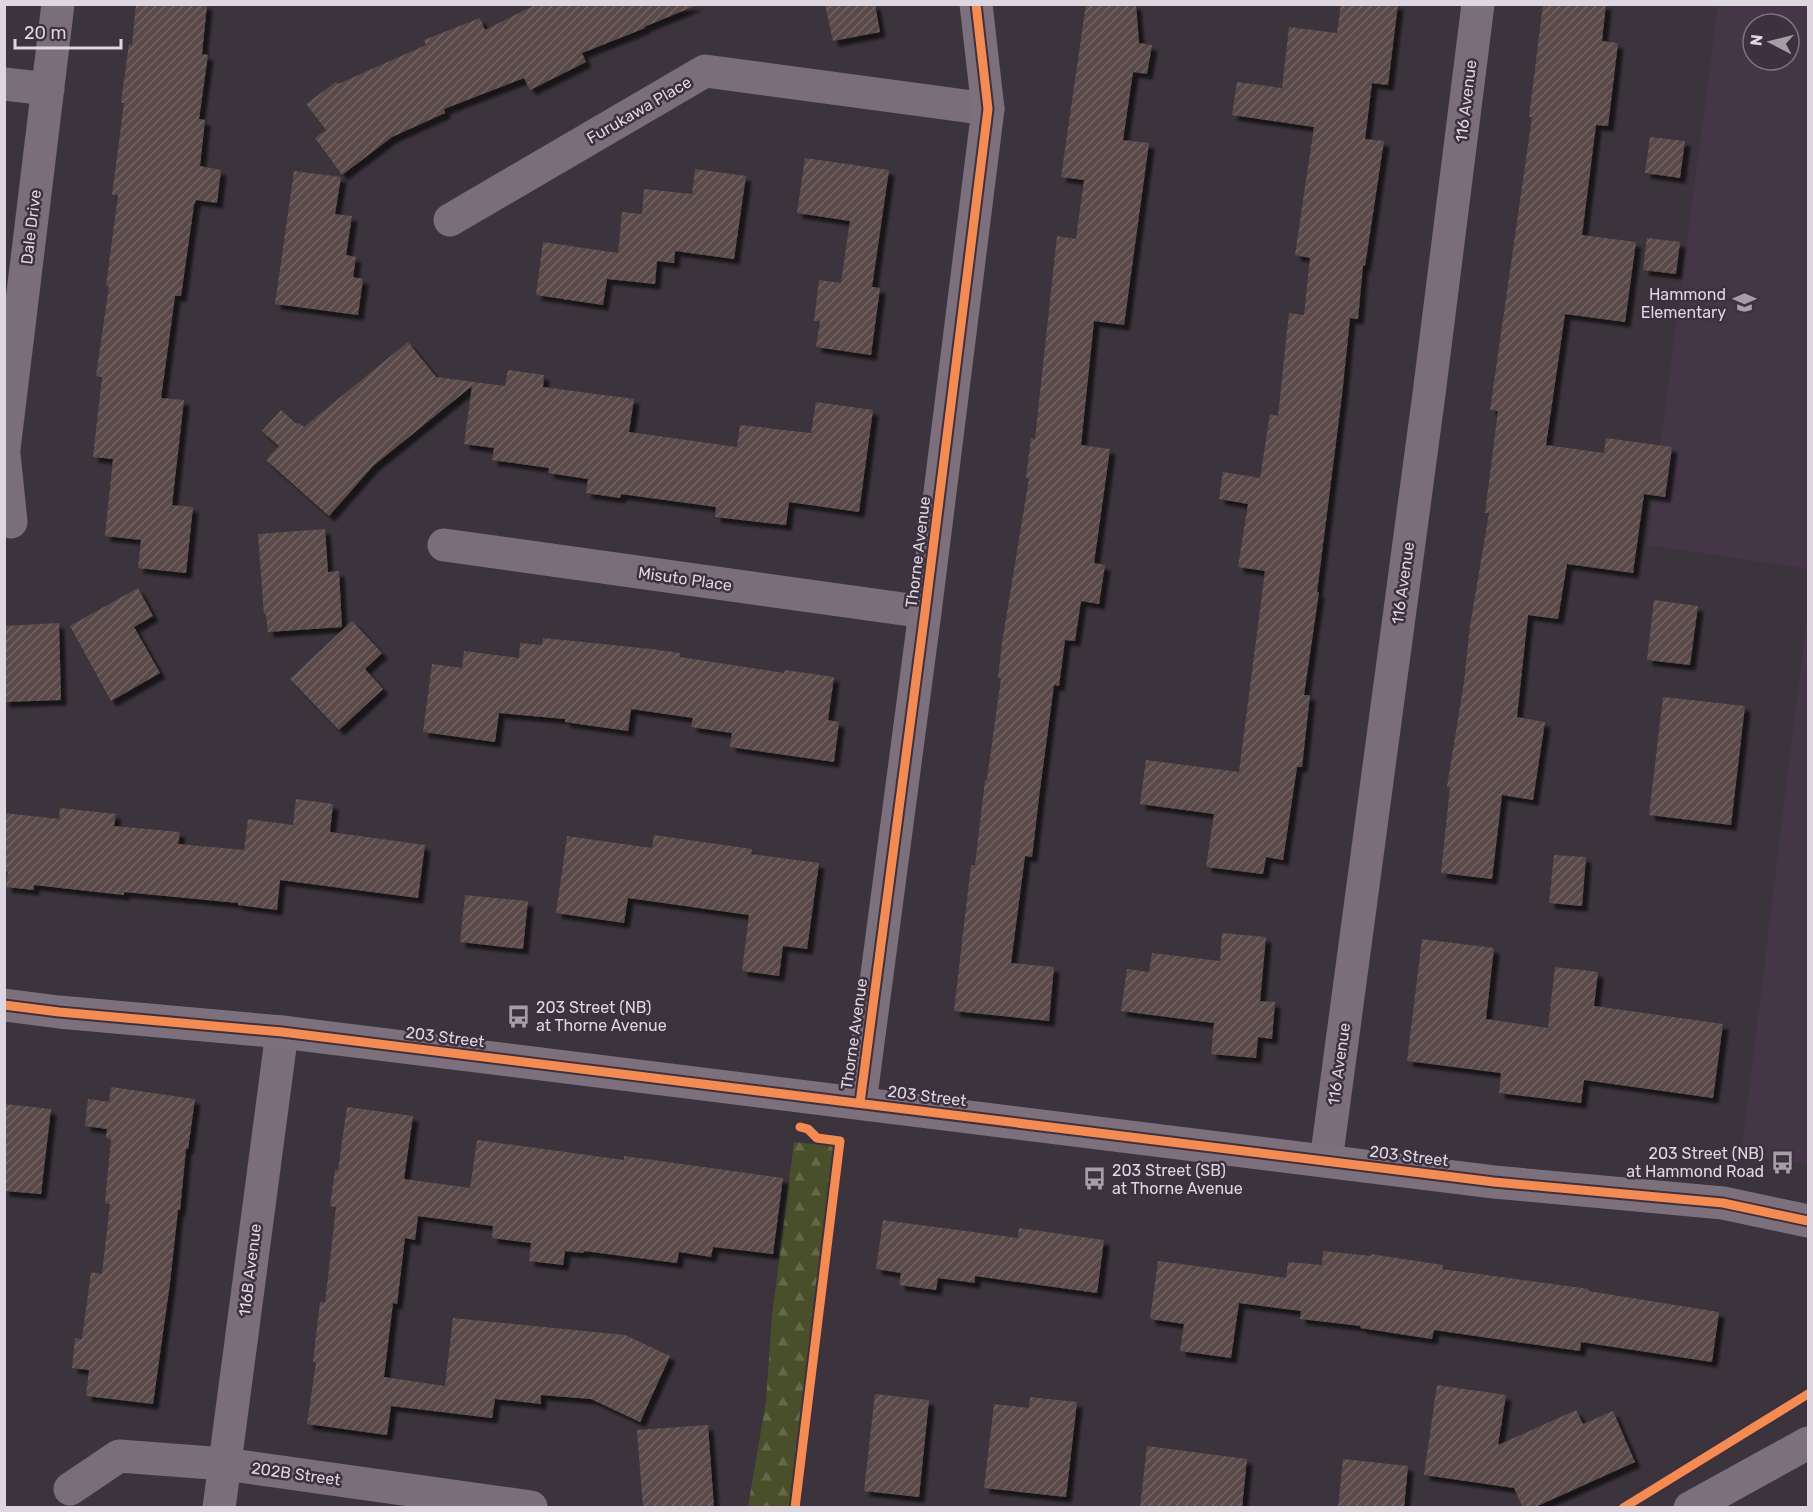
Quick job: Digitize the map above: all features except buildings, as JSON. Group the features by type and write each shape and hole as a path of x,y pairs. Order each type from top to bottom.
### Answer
{"main road":[{"name":"Thorne Avenue","path":"860,1103 926,612 988,109 976,4"},
{"name":"203 Street","path":"4,1005 282,1032 1494,1182 1722,1203 1809,1221"},
{"name":"203 Street","path":"1722,1203 1809,1200"},
{"path":"1690,1508 1809,1443"}],"street":[{"name":"Dale Drive","path":"11,522 4,452 58,4"},
{"name":"116 Avenue","path":"1326,1161 1478,4"},
{"name":"Furukawa Place","path":"450,220 705,71 988,109"},
{"path":"4,84 48,89"},
{"name":"Misuto Place","path":"444,545 926,612"},
{"name":"116B Avenue","path":"219,1508 282,1032"},
{"name":"202B Street","path":"70,1489 119,1456 225,1464 531,1507"}],"shaded area":[{"name":"Hammond Elementary","path":"1718,5 1808,5 1808,569 1647,545"},
{"path":"1808,609 1808,1164 1741,1155"}],"green space":[{"path":"794,1142 831,1146 840,1152 842,1163 798,1507 748,1507 766,1401 772,1316"}],"cycle path":[{"path":"860,1103 988,109 976,4"},
{"path":"4,1005 282,1032 1494,1182 1723,1203 1808,1221"},
{"path":"795,1508 840,1141 817,1138 808,1129 800,1127"},
{"path":"1623,1508 1808,1394"}],"place":[{"name":"Hammond Elementary","path":"1744,303"},
{"name":"203 Street (NB) at Thorne Avenue","path":"518,1016"},
{"name":"203 Street (NB) at Hammond Road","path":"1782,1162"},
{"name":"203 Street (SB) at Thorne Avenue","path":"1094,1179"}]}
